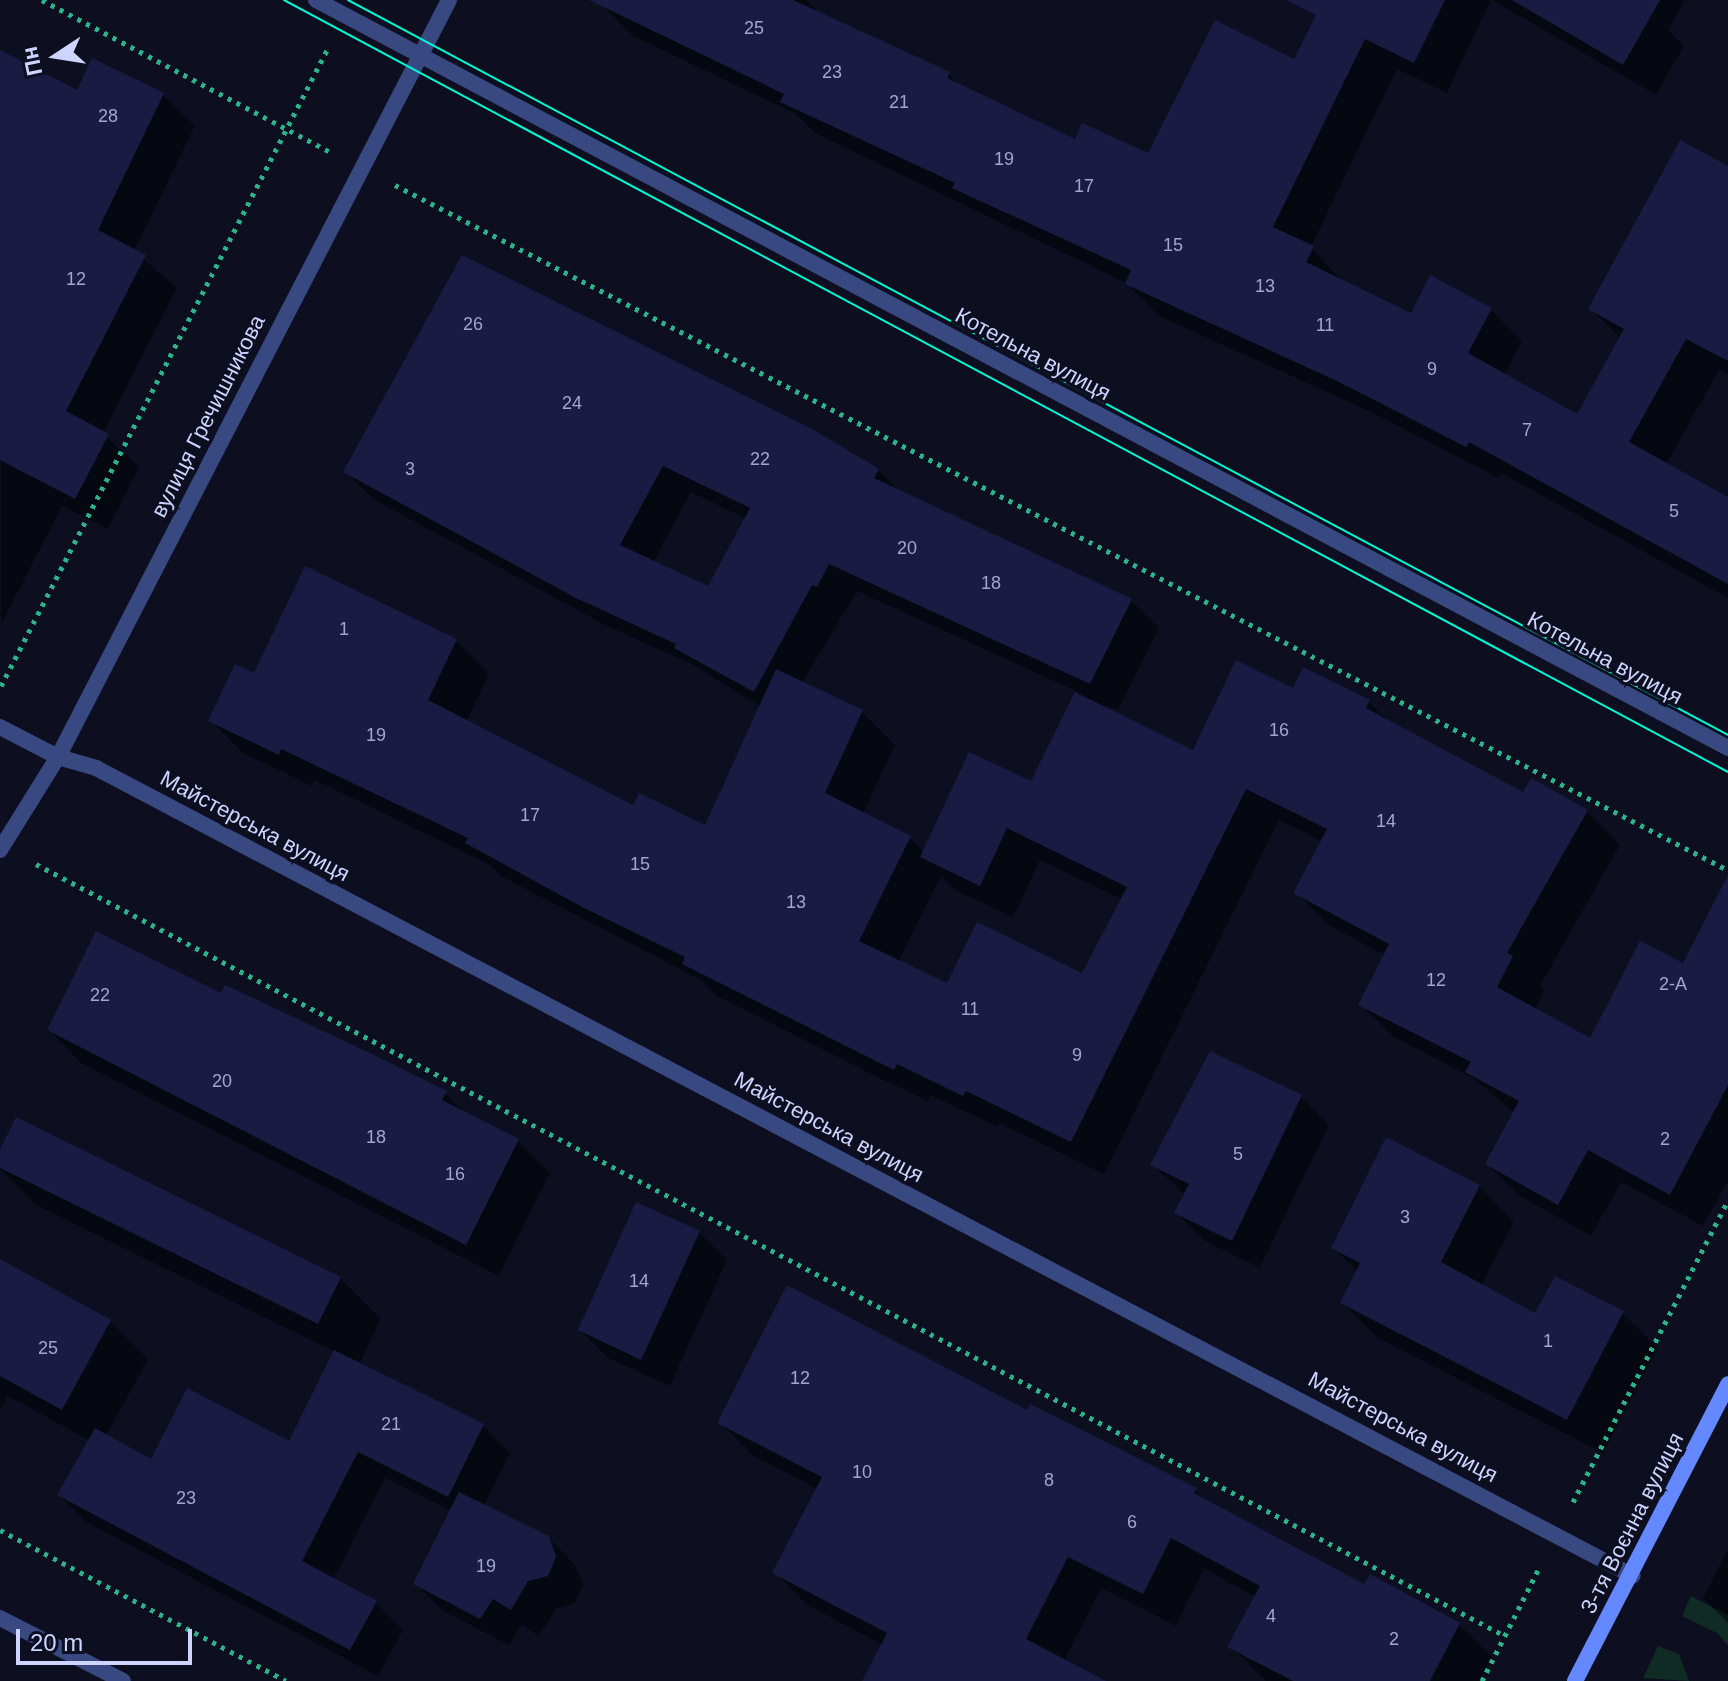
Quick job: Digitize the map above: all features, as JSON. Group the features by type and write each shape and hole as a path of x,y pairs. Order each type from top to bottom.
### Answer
{"main road":[{"name":"3-тя Воєнна вулиця","path":"1575,1681 1633,1576 1728,1384"}],"street":[{"name":"Котельна вулиця","path":"316,0 1728,748"},
{"name":"вулиця Гречишникова","path":"1,848 58,757 449,0"},
{"name":"Майстерська вулиця","path":"0,727 58,757 96,768 1557,1533 1633,1576"},
{"path":"0,1618 123,1681"}],"path":[{"path":"42,0 360,168 1728,870"},
{"path":"0,685 4,687 343,14"},
{"path":"1,848 1505,1636"},
{"path":"1482,1681 1728,1200"},
{"path":"0,1530 286,1681"}],"green space":[{"path":"1691,1596 1728,1615 1728,1645 1717,1633 1682,1616"},
{"path":"1658,1646 1679,1654 1689,1681 1643,1678"}],"building":[{"path":"589,0 793,0 950,72 947,78 1075,139 1082,123 1148,153 1215,20 1294,59 1316,15 1286,0 1445,0 1414,63 1365,39 1273,227 1314,246 1306,262 1411,313 1430,275 1492,308 1468,353 1577,414 1624,329 1588,309 1680,140 1728,166 1728,361 1686,339 1629,442 1728,497 1728,584 1469,442 1466,447 1339,382 1125,284 1131,270 952,188 955,183 780,102 784,94"},
{"path":"1512,0 1660,0 1623,65"},
{"path":"0,50 77,90 92,58 164,93 98,230 146,255 66,411 109,434 75,499 0,460"},
{"path":"462,255 812,429 879,469 874,478 1132,599 1090,684 829,564 817,587 812,585 754,692 674,648 676,644 576,598 343,472","holes":["663,466 750,508 708,586 620,545"]},
{"path":"305,566 457,639 428,700 633,805 639,793 705,825 776,669 863,710 825,793 911,836 859,941 947,983 977,922 1082,973 1127,887 1007,828 980,886 920,857 969,752 1031,781 1075,692 1193,750 1236,660 1293,688 1303,667 1370,700 1366,708 1523,792 1531,778 1588,810 1507,953 1513,956 1497,987 1590,1038 1640,941 1683,963 1728,875 1728,1085 1670,1195 1588,1150 1558,1205 1485,1164 1519,1101 1465,1072 1471,1062 1358,1005 1389,944 1293,893 1327,829 1246,789 1071,1142 966,1091 963,1096 897,1064 894,1070 682,964 685,957 584,908 465,843 468,838 281,749 279,755 208,721 235,664 254,673"},
{"path":"96,931 221,993 225,985 370,1053 447,1091 442,1100 519,1139 466,1245 47,1030"},
{"path":"1210,1051 1302,1095 1232,1241 1174,1213 1189,1184 1150,1165"},
{"path":"16,1117 341,1277 318,1324 0,1168 0,1149"},
{"path":"1386,1137 1480,1185 1441,1262 1535,1313 1555,1276 1624,1311 1567,1420 1340,1303 1360,1263 1331,1248"},
{"path":"636,1202 700,1231 641,1360 578,1330"},
{"path":"0,1259 111,1320 62,1410 0,1376"},
{"path":"787,1285 1027,1410 1030,1404 1197,1488 1194,1493 1364,1584 1370,1574 1460,1623 1430,1681 1293,1681 1227,1647 1260,1586 1171,1538 1143,1594 1068,1557 1026,1639 1106,1681 862,1681 887,1633 772,1573 822,1477 717,1423"},
{"path":"334,1350 484,1424 448,1497 358,1452 302,1561 377,1601 350,1650 57,1495 95,1428 151,1459 187,1388 289,1441"},
{"path":"459,1492 549,1536 556,1557 548,1576 528,1581 511,1610 493,1599 480,1619 413,1584"}],"tram line":[{"path":"284,0 1728,772"},
{"path":"348,0 1728,735"}]}
